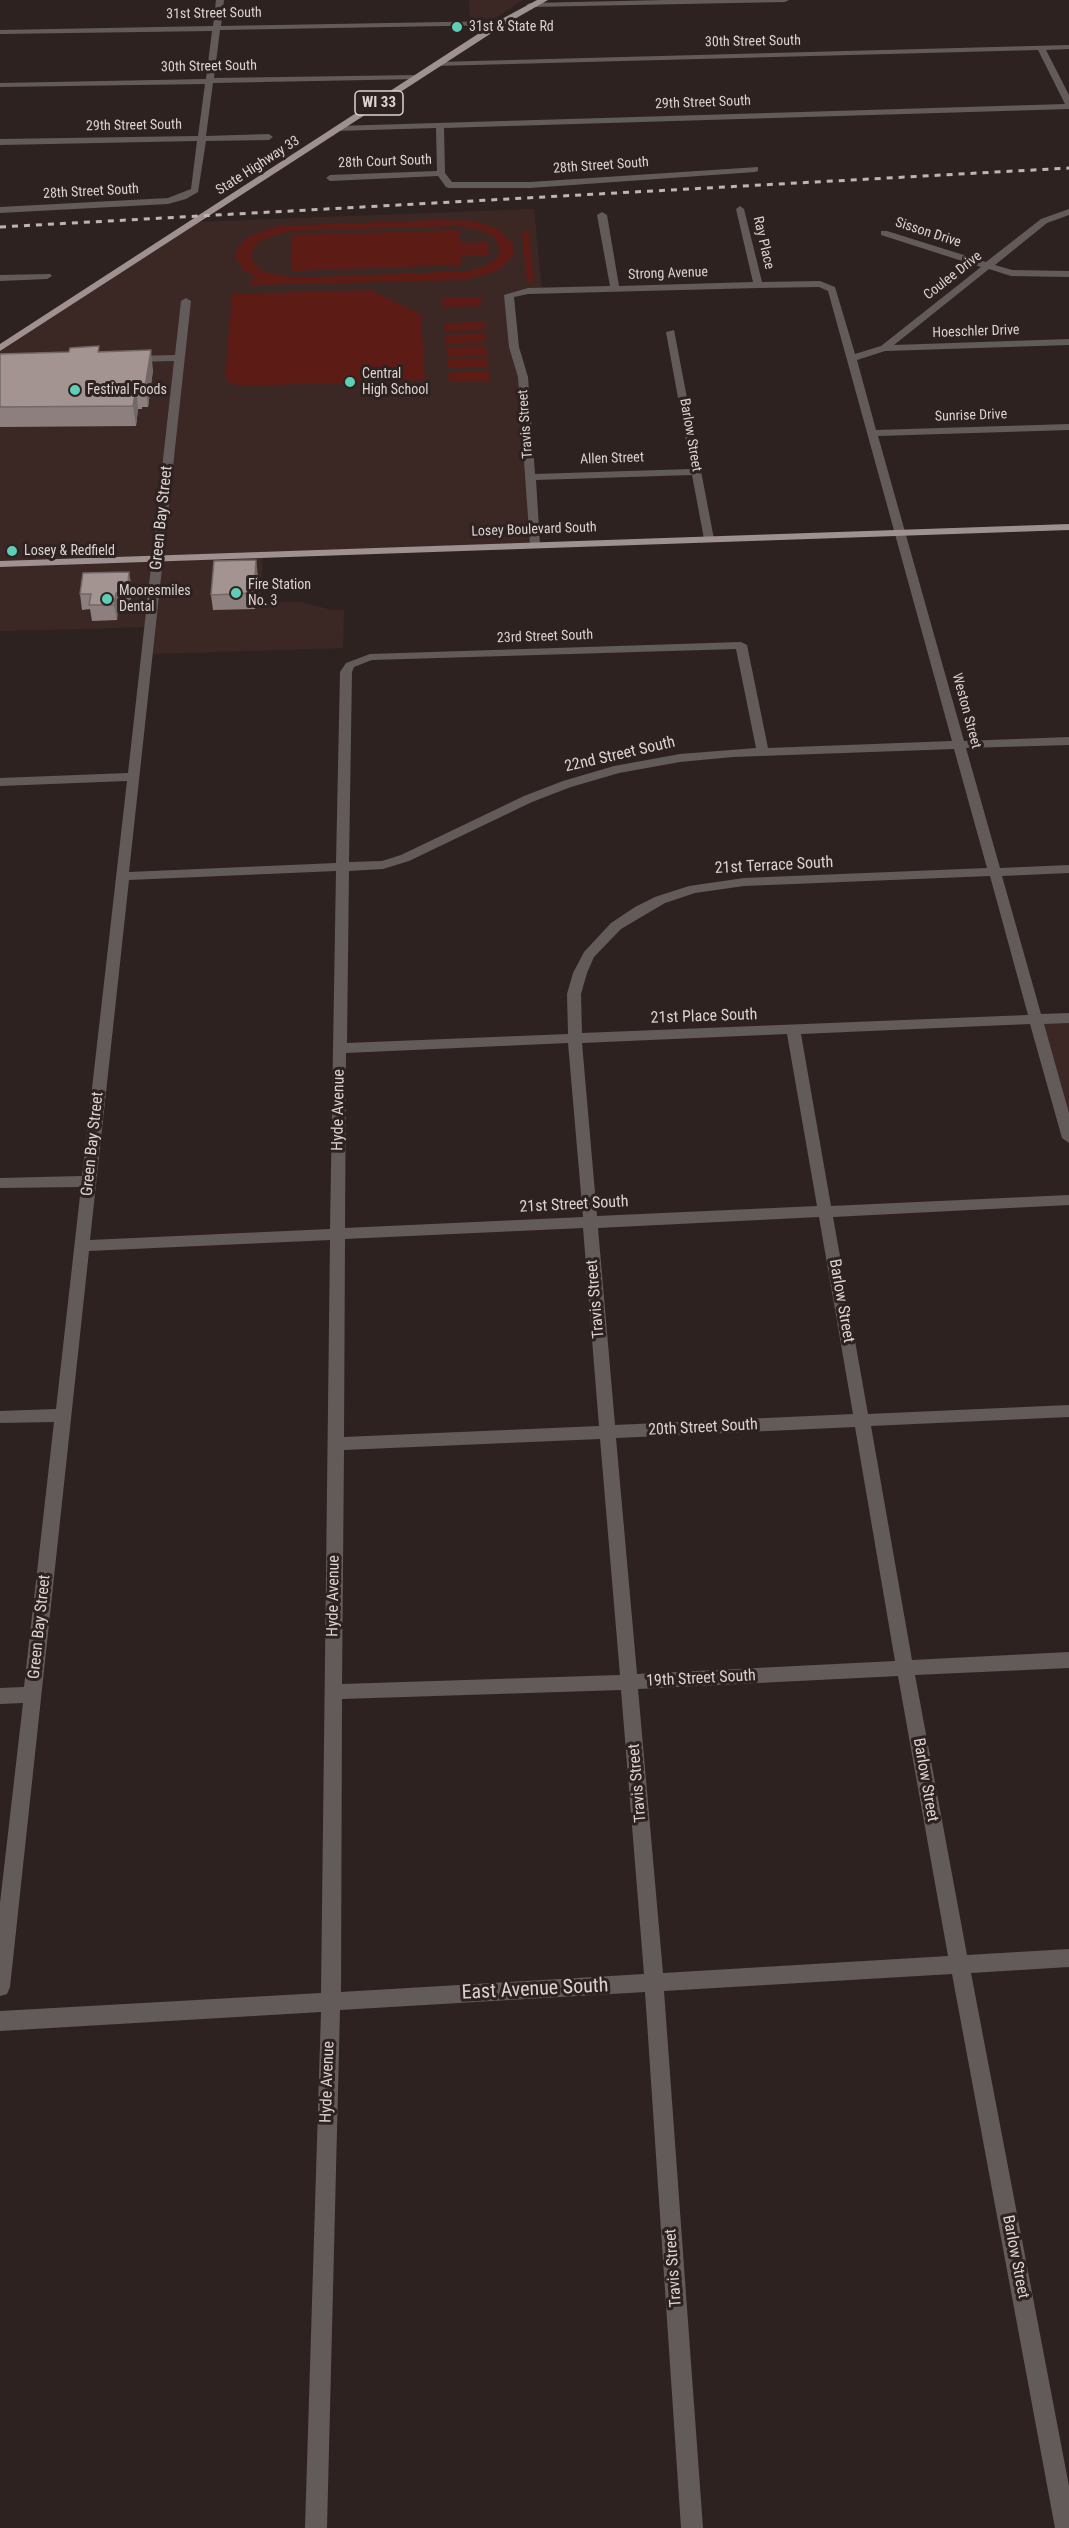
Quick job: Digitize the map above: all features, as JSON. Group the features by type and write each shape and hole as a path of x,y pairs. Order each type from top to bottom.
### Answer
{"main road":[{"name":"State Highway 33","path":"0,348 532,3 544,0"},
{"name":"Losey Boulevard South","path":"0,564 1069,526"}],"street":[{"path":"201,138 220,0"},
{"path":"532,3 785,0"},
{"name":"31st Street South","path":"0,32 501,23"},
{"name":"30th Street South","path":"438,64 1069,47"},
{"path":"1041,48 1069,104"},
{"name":"30th Street South","path":"0,85 418,77"},
{"name":"29th Street South","path":"338,129 1069,104"},
{"path":"440,125 441,173"},
{"name":"29th Street South","path":"0,142 269,136"},
{"name":"28th Street South","path":"0,210 159,202 183,197 197,187 201,138"},
{"name":"28th Street South","path":"441,173 449,185 530,185 755,169"},
{"name":"28th Court South","path":"330,178 441,173"},
{"name":"Ray Place","path":"740,208 758,285"},
{"name":"Coulee Drive","path":"852,358 884,348 1044,221 1069,212"},
{"path":"602,215 615,290"},
{"name":"Sisson Drive","path":"884,233 988,266 1024,274 1069,274"},
{"path":"0,278 47,276"},
{"name":"Strong Avenue","path":"511,304 508,301 509,296 521,292 821,284 830,286 834,292"},
{"name":"Weston Street","path":"834,292 1069,1138"},
{"name":"Green Bay Street","path":"0,1987 186,301"},
{"name":"Travis Street","path":"511,304 514,347 523,377 535,545"},
{"name":"Barlow Street","path":"671,332 709,539"},
{"name":"Hoeschler Drive","path":"884,348 1069,342"},
{"path":"120,360 180,357"},
{"name":"Sunrise Drive","path":"873,433 1069,426"},
{"name":"Allen Street","path":"529,477 696,472"},
{"name":"23rd Street South","path":"350,665 370,657 741,645 763,752"},
{"name":"Hyde Avenue","path":"316,2528 331,2002 332,1692 342,867 345,681 350,665"},
{"name":"22nd Street South","path":"123,876 383,865 405,858 528,799 597,774 680,758 763,752 1069,741"},
{"path":"0,782 134,777"},
{"name":"21st Terrace South","path":"575,1039 574,994 580,973 589,955 622,922 660,900 701,888 744,882 1069,869"},
{"name":"21st Place South","path":"340,1048 1069,1018"},
{"name":"Barlow Street","path":"793,1030 959,1965 1066,2528"},
{"name":"Travis Street","path":"575,1039 654,1983 692,2528"},
{"path":"0,1183 89,1181"},
{"name":"21st Street South","path":"82,1246 1069,1200"},
{"name":"20th Street South","path":"336,1444 1069,1411"},
{"path":"0,1417 63,1415"},
{"name":"19th Street South","path":"332,1692 629,1682 1069,1660"},
{"path":"0,1696 33,1695"},
{"name":"East Avenue South","path":"0,2021 1069,1958"}],"shaded area":[{"path":"469,0 523,0 495,18 470,20"},
{"name":"Central High School","path":"534,209 542,291 511,294 535,545 263,554 260,602 300,602 332,610 344,610 343,648 147,654 150,627 0,631 0,347 197,222"},
{"path":"438,220 473,221 498,229 512,242 514,252 503,267 491,273 463,280 251,285 251,279 257,278 242,269 235,256 239,246 248,237 278,226","holes":["459,226 483,231 495,238 500,249 498,257 487,265 469,271 297,278 268,273 258,268 251,258 254,247 261,240 289,231"]},
{"path":"459,230 461,243 488,242 489,255 462,255 462,265 291,271 291,235"},
{"path":"522,232 529,232 534,282 527,282"},
{"path":"370,290 421,314 425,380 238,386 225,379 232,294"},
{"path":"481,297 482,306 443,307 442,298"},
{"path":"484,322 485,330 445,331 444,323"},
{"path":"485,334 486,342 446,344 445,335"},
{"path":"486,346 487,355 447,357 446,347"},
{"path":"487,358 488,367 447,368 447,359"},
{"path":"489,371 490,381 449,382 448,373"},
{"path":"1069,1018 1069,1138 1036,1019"}],"building":[{"name":"Festival Foods","path":"99,346 98,352 151,350 145,387 136,389 133,406 0,407 0,354 69,352 70,348"},
{"path":"256,560 254,593 211,595 214,561"},
{"path":"129,572 127,593 116,593 114,605 89,605 91,594 80,594 83,573"}],"railway":[{"path":"0,227 1069,168"}],"place":[{"name":"31st & State Rd","path":"457,27"},
{"name":"Central High School","path":"350,382"},
{"name":"Festival Foods","path":"75,390"},
{"name":"Losey & Redfield","path":"12,551"},
{"name":"Fire Station No. 3","path":"236,593"},
{"name":"Mooresmiles Dental","path":"107,599"}]}
